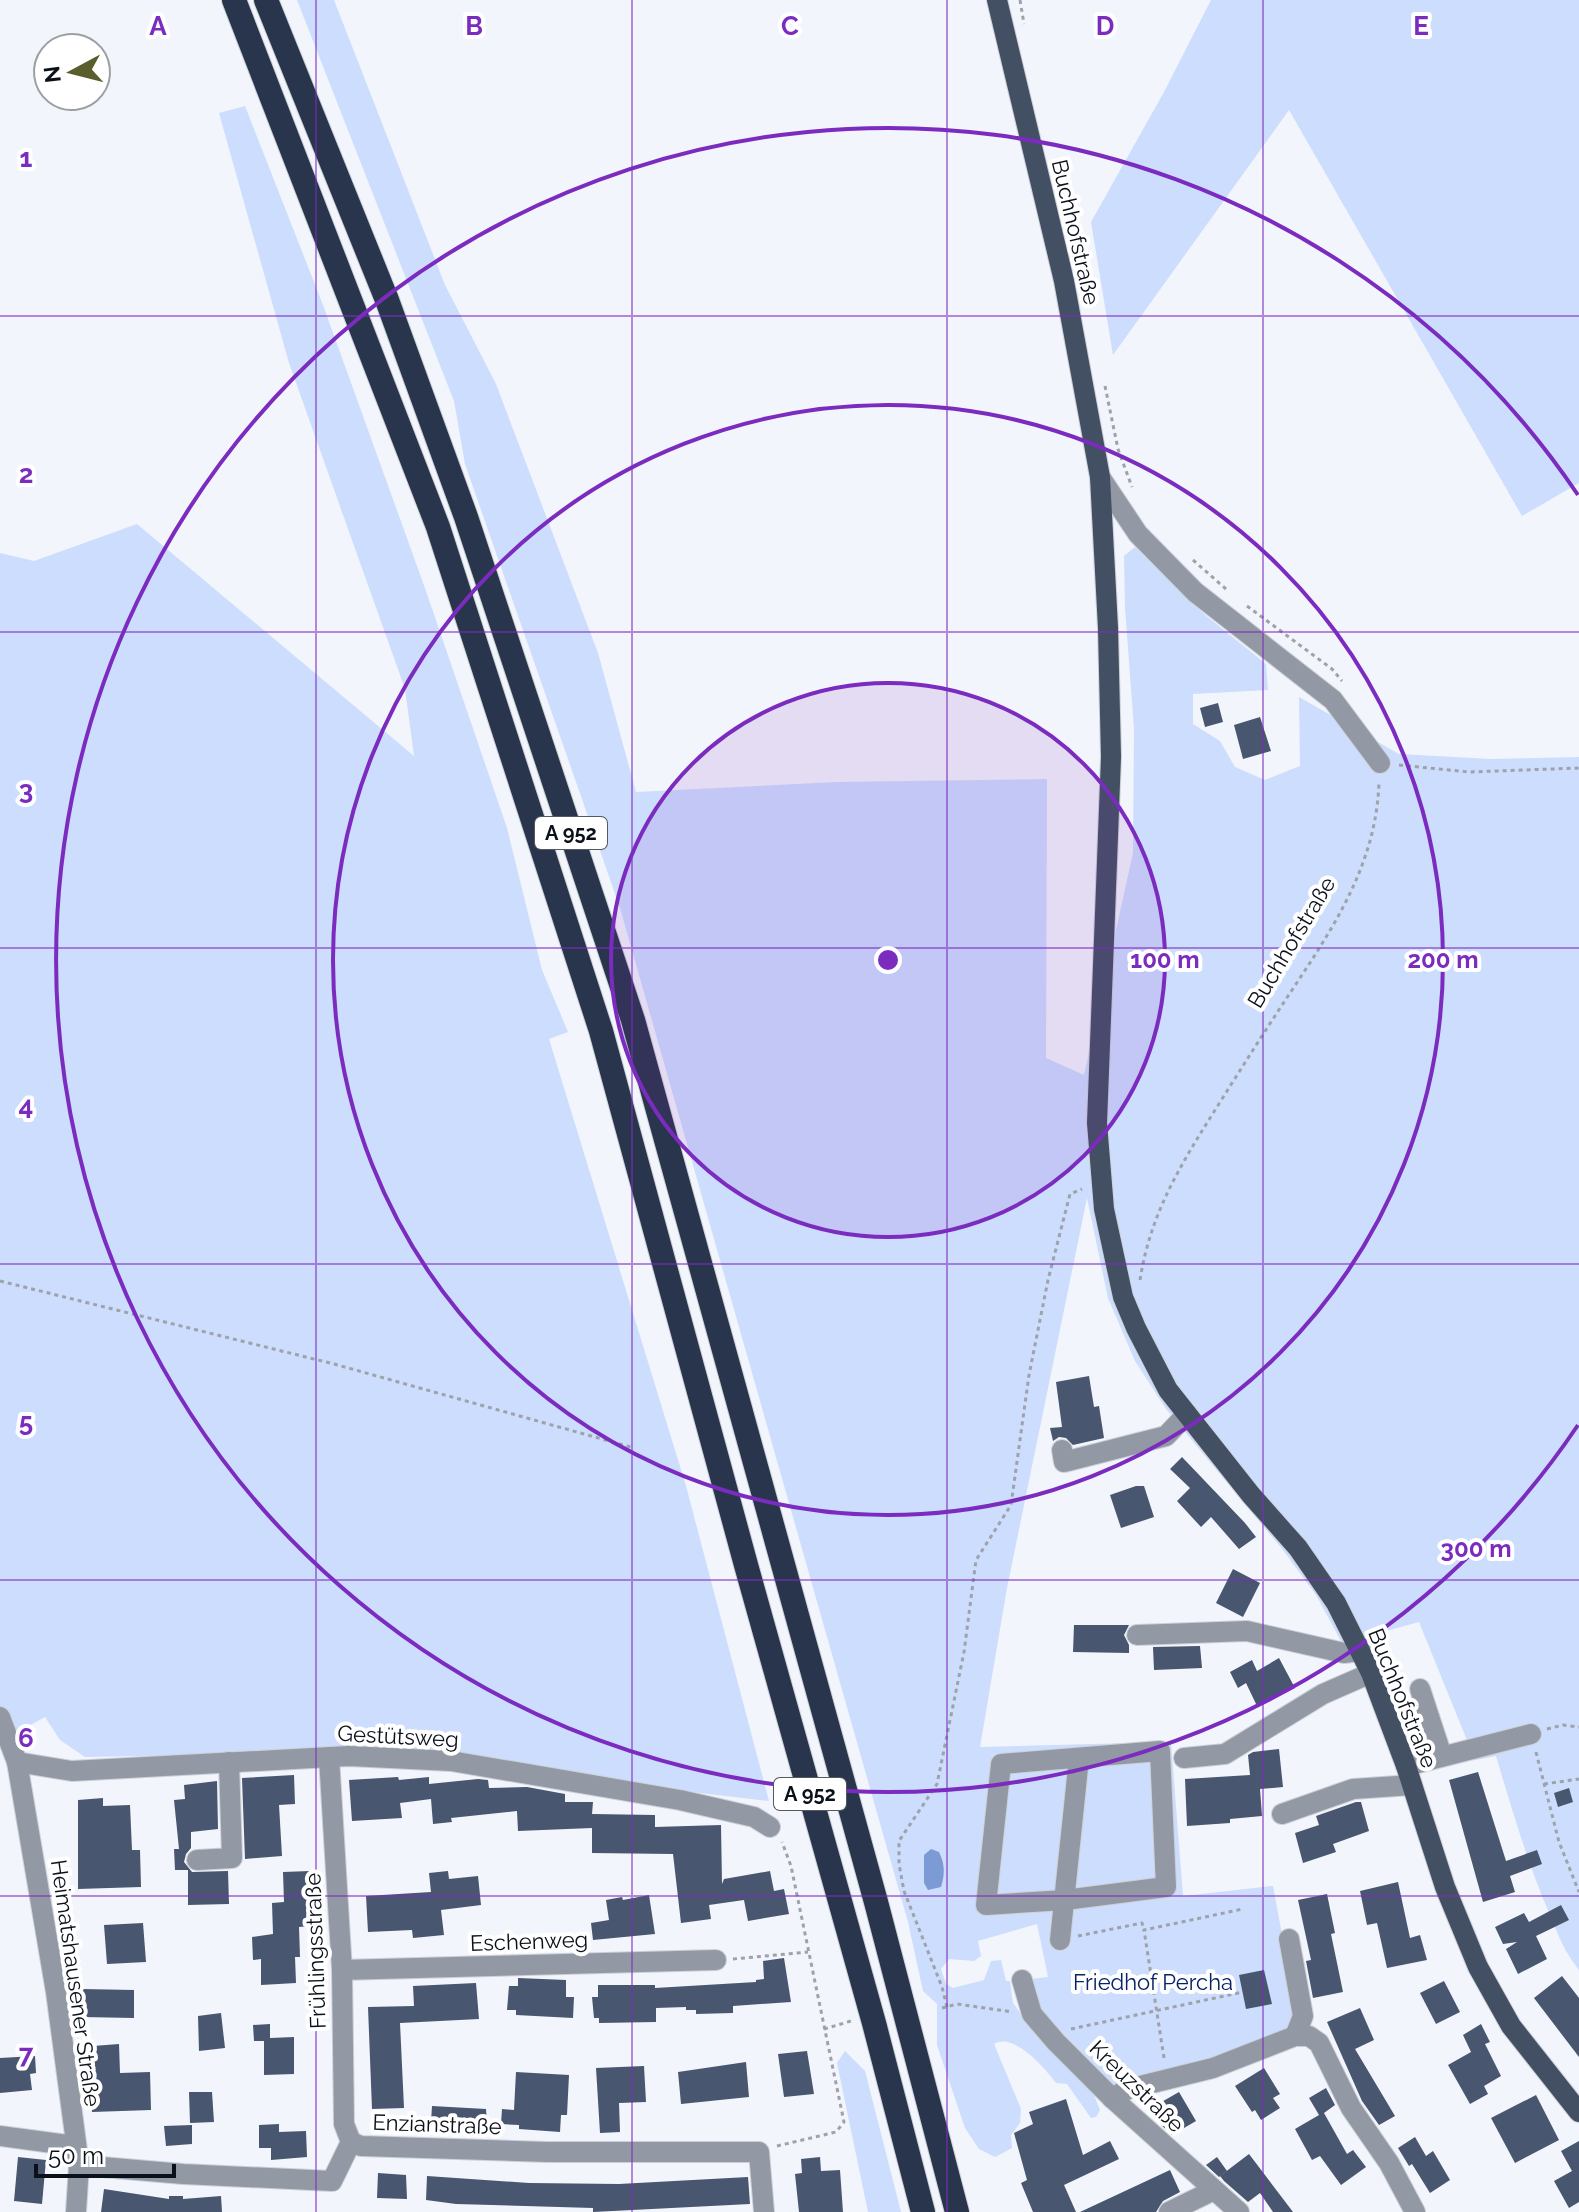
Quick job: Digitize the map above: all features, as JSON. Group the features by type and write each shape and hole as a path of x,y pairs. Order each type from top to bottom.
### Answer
{"highway":[{"name":"A 952","path":"234,0 438,527 601,1031 870,2008 923,2212"},
{"name":"A 952","path":"266,0 387,300 466,517 633,1020 863,1856 957,2212"}],"main road":[{"name":"Buchhofstraße","path":"997,0 1064,281 1100,477 1111,757 1097,1123 1109,1239 1123,1297 1168,1390 1251,1495 1298,1548 1336,1603 1371,1673 1409,1775 1445,1887 1478,1967 1511,2026 1579,2112"}],"street":[{"name":"Buchhofstraße","path":"1100,477 1138,534 1195,592 1333,700 1380,763"},
{"path":"1062,1450 1064,1462 1166,1436 1187,1414"},
{"path":"1137,1635 1247,1631 1344,1653 1361,1651"},
{"path":"1184,1758 1225,1754 1323,1694 1371,1673"},
{"path":"1420,1689 1442,1756"},
{"name":"Heimatshausener Straße","path":"0,1717 17,1762 56,1992 77,2155 76,2212"},
{"path":"1282,1814 1353,1789 1409,1775 1442,1756 1531,1734"},
{"path":"1160,1751 1166,1887 1065,1900 986,1905 1001,1764 1160,1751"},
{"name":"Gestütsweg","path":"17,1762 72,1771 329,1757 451,1761 680,1800 754,1817 770,1827"},
{"name":"Frühlingsstraße","path":"329,1757 342,1970 344,2124 351,2142"},
{"path":"1060,1940 1079,1758"},
{"path":"197,1860 232,1858 229,1762"},
{"path":"1289,1939 1303,2016 1295,2036"},
{"name":"Eschenweg","path":"342,1970 716,1960"},
{"name":"Kreuzstraße","path":"1022,1980 1032,2014 1056,2042 1112,2098 1239,2212"},
{"path":"1112,2098 1128,2089 1213,2068 1295,2036 1309,2036 1319,2043 1351,2108 1389,2163 1415,2212"},
{"name":"Enzianstraße","path":"0,2136 77,2155 183,2174 332,2181 351,2142 361,2146 547,2152 759,2152"},
{"path":"759,2152 764,2212"},
{"path":"1169,2212 1214,2190"}],"path":[{"path":"1020,0 1024,25"},
{"path":"1102,373 1118,449 1132,489"},
{"path":"1188,556 1229,593"},
{"path":"1241,601 1332,669 1341,680"},
{"path":"1380,763 1469,772 1579,768"},
{"name":"Buchhofstraße","path":"1140,1281 1156,1213 1178,1168 1338,920 1361,873 1378,808 1380,763"},
{"path":"1032,2014 957,2004 944,2007 942,1987 904,1891 899,1841 937,1784 964,1652 976,1560 1011,1505 1029,1375 1048,1280 1070,1194 1084,1188 1102,1186"},
{"path":"0,1281 334,1364 634,1448"},
{"path":"1579,1727 1563,1725 1531,1734 1559,1842 1579,1892"},
{"path":"1544,1784 1579,1779"},
{"path":"759,2152 836,2132 844,2122 791,1866 783,1843 770,1827"},
{"path":"1144,1930 1243,1909"},
{"path":"1060,1940 1142,1923 1164,2058"},
{"path":"716,1960 808,1952"},
{"path":"1056,2042 1062,2034 1078,2026 1243,1992"},
{"path":"824,2029 851,2021"}],"green space":[{"name":"Friedhof Percha","path":"297,0 334,0 445,285 496,384 598,653 636,792 838,782 1047,779 1046,1058 1084,1075 1133,853 1134,729 1124,556 1135,547 1204,614 1266,664 1268,690 1193,694 1193,724 1220,741 1235,767 1265,780 1300,766 1299,697 1399,754 1491,759 1579,757 1579,1970 1562,1944 1542,1896 1496,1756 1475,1760 1419,1622 1342,1643 1316,1595 1283,1550 1166,1409 1135,1361 1108,1298 1087,1198 1007,1588 980,1747 1171,1742 1183,1896 1273,1886 1299,2026 1212,2063 1112,2088 1039,2009 1037,1991 1033,1989 1031,1979 1048,1977 1037,1924 978,1941 981,1956 974,1961 949,1959 941,1969 946,1984 953,1988 984,1980 991,1961 1001,1960 1006,1981 1010,1981 1013,2003 1094,2095 1100,2110 1096,2117 1091,2118 1067,2084 1056,2083 1020,2047 1002,2042 994,2044 1021,2109 1020,2123 1011,2135 1012,2148 995,2157 979,2149 965,2128 937,2045 937,2004 923,1991 908,1922 620,908 465,464 454,401"},
{"path":"1211,0 1579,0 1579,483 1522,516 1289,110 1113,355 1091,222 1164,92"},
{"path":"245,106 323,305 507,828 542,970 568,1032 549,1039 686,1486 769,1801 352,1752 85,1757 60,1740 45,1717 0,1742 0,553 34,561 137,524 414,756 405,689 289,363 219,113"},
{"path":"845,2051 865,2071 901,2212 868,2212 837,2063"}],"water":[{"path":"931,1849 939,1852 944,1873 941,1887 928,1890 924,1883 924,1855"}],"building":[{"path":"1218,703 1223,722 1205,727 1200,708"},
{"path":"1260,717 1271,751 1243,759 1234,725"},
{"path":"1089,1376 1094,1407 1099,1406 1104,1438 1073,1445 1066,1438 1059,1437 1053,1441 1050,1428 1062,1427 1056,1382"},
{"path":"1182,1457 1256,1537 1239,1549 1211,1517 1201,1527 1177,1501 1190,1488 1170,1469"},
{"path":"1144,1486 1154,1517 1121,1528 1110,1495"},
{"path":"1233,1569 1260,1583 1243,1617 1216,1603"},
{"path":"1074,1625 1129,1625 1124,1635 1129,1653 1073,1652"},
{"path":"1200,1646 1202,1668 1154,1670 1153,1647"},
{"path":"1279,1658 1295,1688 1257,1706 1246,1683 1238,1688 1230,1672 1252,1660 1257,1671"},
{"path":"1279,1749 1283,1787 1260,1789 1262,1816 1230,1819 1230,1823 1187,1826 1185,1779 1250,1775 1248,1755"},
{"path":"1478,1772 1506,1861 1537,1850 1542,1864 1510,1876 1515,1892 1483,1902 1449,1780"},
{"path":"294,1775 295,1804 279,1805 282,1856 245,1859 242,1778"},
{"path":"398,1777 399,1780 429,1777 429,1784 488,1780 489,1788 527,1787 565,1794 565,1802 593,1802 592,1814 655,1815 655,1827 721,1825 722,1884 724,1879 770,1871 774,1891 784,1889 789,1914 748,1921 744,1900 709,1905 711,1919 681,1923 673,1854 592,1853 592,1828 518,1831 517,1811 451,1818 452,1822 433,1824 431,1799 400,1803 402,1818 352,1821 349,1780"},
{"path":"217,1781 218,1829 191,1832 191,1848 184,1862 192,1872 228,1871 229,1904 188,1905 188,1870 175,1870 174,1849 179,1849 174,1800 185,1799 184,1785"},
{"path":"1569,1788 1573,1802 1558,1807 1554,1793"},
{"path":"103,1798 103,1806 130,1805 132,1850 140,1850 141,1887 78,1889 78,1800"},
{"path":"1361,1802 1369,1831 1333,1844 1336,1852 1303,1863 1295,1833 1319,1825 1316,1816"},
{"path":"310,1871 311,1926 299,1927 300,1957 295,1957 296,1983 261,1985 261,1959 253,1960 252,1937 273,1934 272,1903 284,1902 283,1872"},
{"path":"448,1871 449,1879 478,1876 481,1905 441,1910 444,1935 413,1938 412,1930 368,1932 366,1896 431,1892 429,1873"},
{"path":"1398,1882 1410,1938 1420,1935 1427,1960 1387,1968 1377,1923 1367,1925 1360,1891"},
{"path":"1327,1894 1335,1933 1331,1934 1343,1992 1313,1998 1306,1961 1311,1960 1298,1900"},
{"path":"649,1895 655,1934 593,1940 591,1923 609,1920 606,1900"},
{"path":"1561,1905 1569,1920 1536,1936 1547,1959 1518,1974 1506,1949 1517,1942 1503,1944 1495,1927 1524,1913 1529,1922"},
{"path":"143,1923 146,1962 107,1964 104,1925"},
{"path":"784,1958 791,2002 733,2006 733,2013 696,2014 696,2010 686,2010 686,2007 656,2008 656,2022 599,2023 599,2018 594,2018 592,1997 598,1997 598,1985 655,1985 655,1988 756,1982 764,1979 763,1961"},
{"path":"1264,1970 1272,2004 1246,2009 1239,1975"},
{"path":"1562,1976 1579,1998 1579,2057 1534,1998"},
{"path":"518,1978 566,1980 566,1997 574,1997 573,2018 516,2015 516,2010 507,2010 509,1986 518,1986"},
{"path":"1444,1981 1460,2012 1436,2024 1420,1993"},
{"path":"476,1983 479,2019 400,2023 404,2108 372,2109 368,2007 414,2006 413,1986"},
{"path":"82,1989 134,1990 134,2018 82,2017"},
{"path":"1360,2008 1374,2040 1355,2049 1395,2116 1379,2125 1362,2101 1327,2022"},
{"path":"221,2013 225,2048 199,2051 198,2016"},
{"path":"270,2024 270,2038 294,2037 294,2074 264,2075 264,2041 254,2041 253,2025"},
{"path":"1481,2024 1490,2042 1485,2044 1501,2076 1484,2086 1488,2094 1470,2104 1448,2065 1471,2052 1463,2035"},
{"path":"119,2044 120,2073 150,2072 151,2110 92,2112 93,2046"},
{"path":"807,2051 814,2094 784,2097 778,2054"},
{"path":"35,2056 36,2073 30,2074 32,2090 0,2093 0,2058"},
{"path":"746,2062 749,2097 681,2104 678,2072"},
{"path":"644,2066 646,2102 619,2103 620,2132 600,2133 596,2068"},
{"path":"1264,2068 1280,2094 1273,2098 1280,2108 1261,2120 1235,2086"},
{"path":"516,2072 569,2075 567,2115 561,2115 560,2132 519,2129 519,2125 501,2124 502,2109 514,2110"},
{"path":"1326,2088 1335,2105 1324,2113 1347,2154 1353,2150 1366,2167 1341,2185 1320,2156 1312,2160 1295,2129 1319,2115 1309,2098"},
{"path":"189,2092 212,2092 214,2122 190,2123"},
{"path":"1179,2092 1196,2121 1172,2135 1159,2123 1151,2108"},
{"path":"1536,2095 1559,2140 1515,2163 1491,2118"},
{"path":"1066,2099 1083,2155 1110,2141 1119,2159 1064,2185 1076,2212 1033,2212 1021,2183 1027,2180 1014,2133 1033,2124 1029,2112"},
{"path":"432,2106 486,2109 487,2124 431,2122"},
{"path":"279,2124 279,2132 306,2131 307,2157 271,2160 271,2148 259,2148 259,2125"},
{"path":"192,2125 192,2144 166,2146 164,2126"},
{"path":"1415,2137 1426,2156 1433,2151 1450,2180 1430,2193 1398,2148"},
{"path":"1579,2141 1579,2202 1569,2208 1554,2181 1572,2171 1561,2151"},
{"path":"1249,2154 1293,2212 1273,2212 1260,2193 1248,2202 1220,2176"},
{"path":"18,2157 46,2160 42,2204 14,2201"},
{"path":"820,2157 821,2171 840,2170 843,2212 799,2212 795,2174 802,2173 801,2159"},
{"path":"1217,2157 1227,2171 1219,2177 1206,2165"},
{"path":"1170,2170 1180,2192 1163,2201 1156,2212 1080,2212"},
{"path":"378,2173 406,2175 407,2199 377,2198"},
{"path":"427,2176 529,2183 619,2184 748,2177 750,2204 593,2212 593,2208 456,2204 426,2200"},
{"path":"104,2189 169,2199 169,2196 183,2196 183,2199 221,2196 222,2212 101,2212"}]}
